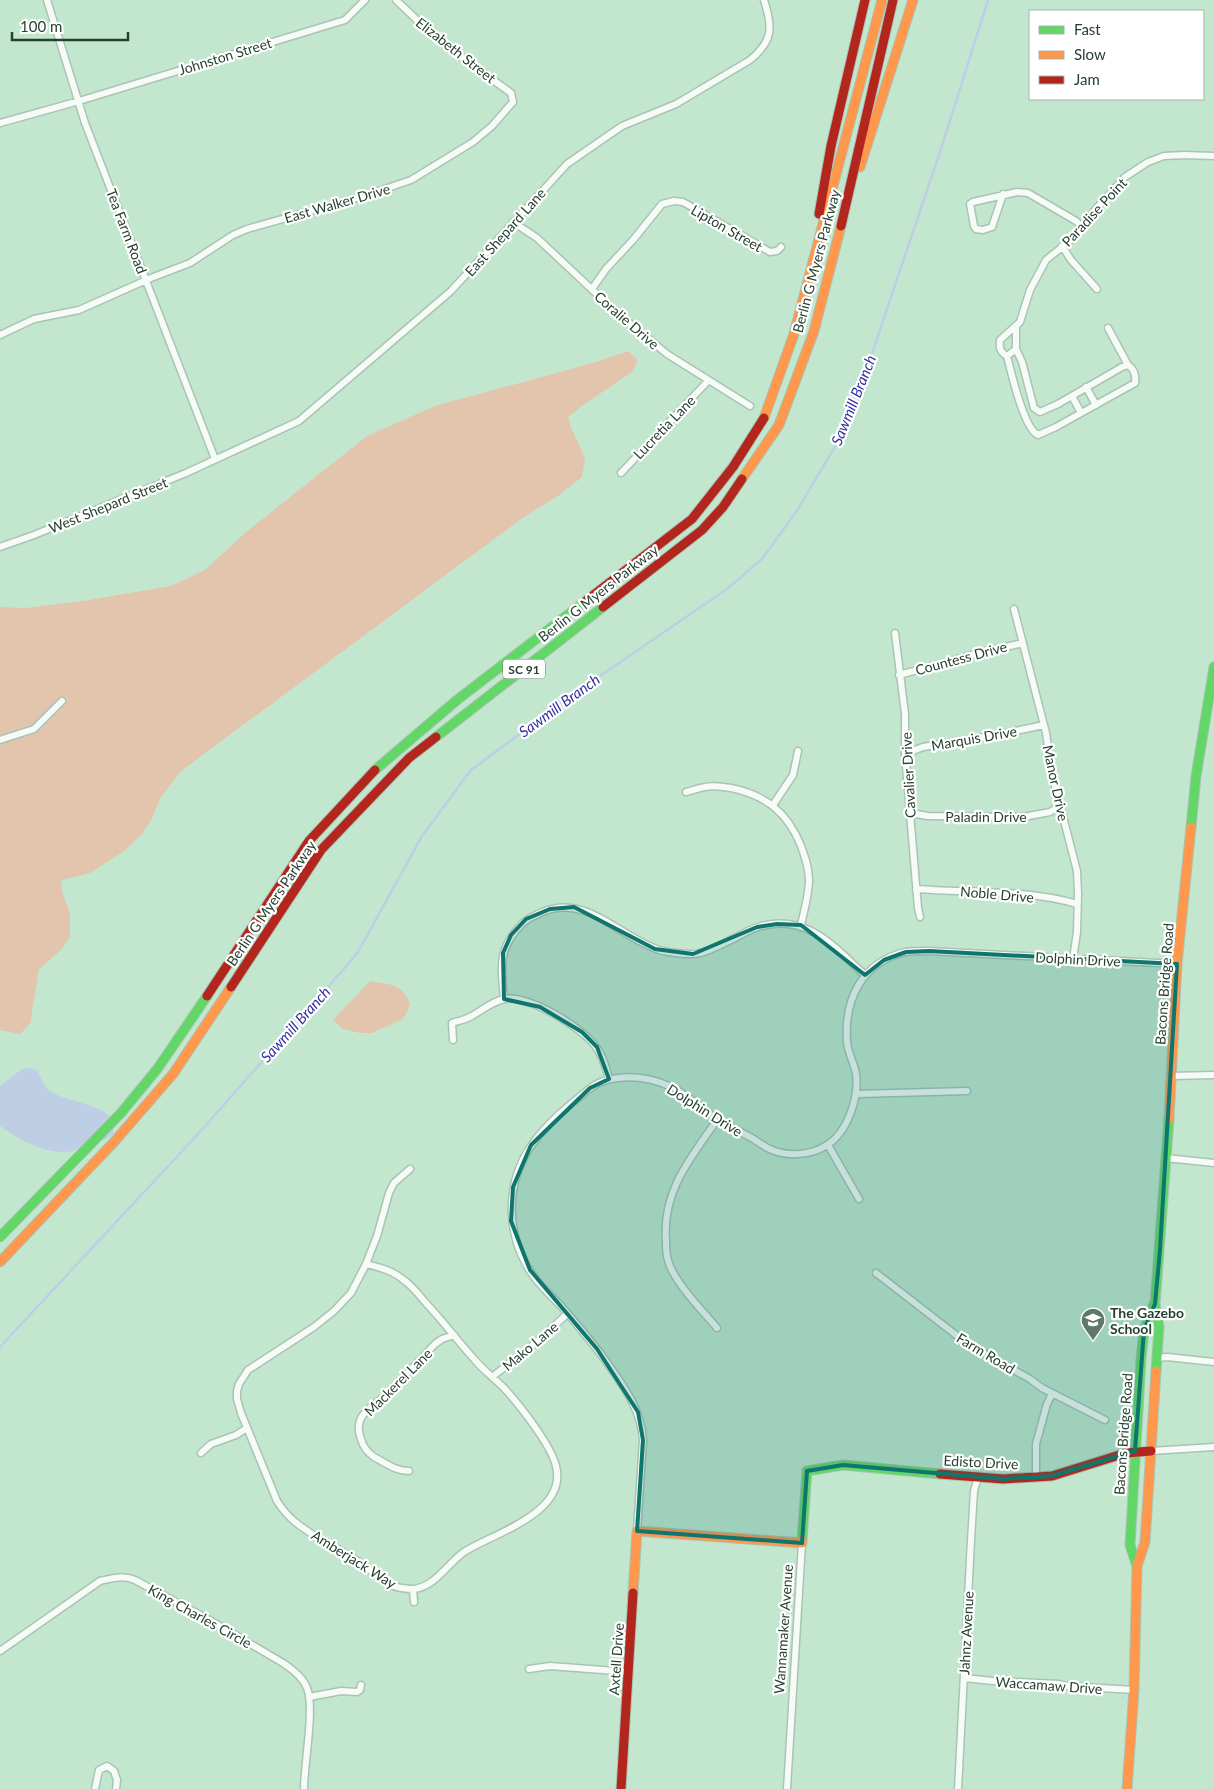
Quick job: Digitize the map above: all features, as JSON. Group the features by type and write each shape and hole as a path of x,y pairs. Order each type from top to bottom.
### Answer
{"main road":[{"path":"808,279 831,146 865,0"},
{"name":"Berlin G Myers Parkway","path":"1,1235 121,1113 158,1068 206,999 309,841 378,766 456,700 692,519 733,467 764,418 794,334 882,0"},
{"name":"Berlin G Myers Parkway","path":"0,1262 114,1142 173,1074 321,850 410,758 702,530 723,507 779,425 814,330 842,221 893,0"},
{"path":"842,221 913,0"},
{"path":"692,519 702,530"},
{"name":"Bacons Bridge Road","path":"1137,1566 1130,1545 1144,1330 1154,1304 1172,1076 1177,964 1196,776 1214,667"},
{"path":"1,1235 15,1246"},
{"name":"Bacons Bridge Road","path":"1127,1789 1134,1690 1137,1566 1145,1542 1159,1327 1154,1304"},
{"name":"Edisto Drive","path":"807,1471 843,1465 1003,1479 1052,1476 1083,1465 1135,1452 1151,1451"},
{"name":"Wannamaker Avenue","path":"802,1543 807,1471"},
{"path":"638,1531 802,1543"},
{"name":"Axtell Drive","path":"622,1789 638,1531"}],"street":[{"name":"Tea Farm Road","path":"47,0 85,123 215,459"},
{"name":"Johnston Street","path":"0,122 78,101 345,20 365,0"},
{"name":"Elizabeth Street","path":"396,0 437,39 458,52 488,77 508,89 513,102"},
{"name":"East Shepard Lane","path":"215,459 299,421 451,291 567,164 622,126 660,112 688,97 760,52 766,44 769,35 764,0"},
{"name":"East Walker Drive","path":"0,336 34,319 79,310 145,280 190,263 233,235 247,229 370,194 411,180 473,142 492,126 513,102"},
{"name":"Paradise Point","path":"1007,356 1001,353 999,348 1000,340 1020,322 1030,290 1043,266 1050,256 1082,227 1094,210 1125,177 1148,162 1164,156 1214,156"},
{"path":"1003,194 992,226 976,229 970,204 1003,194 1016,192 1028,192 1076,221 1082,227"},
{"name":"Lipton Street","path":"592,289 606,269 633,240 662,204 674,200 682,202 770,252 781,247"},
{"name":"Coralie Drive","path":"514,222 537,238 633,327 667,354 750,406"},
{"path":"1062,246 1071,260 1097,289"},
{"name":"Paradise Point","path":"1016,326 1016,349"},
{"path":"1108,328 1135,374 1135,383 1041,434 1035,434 1022,408 1007,356 1016,349 1022,362 1034,408 1036,411 1043,412 1128,365"},
{"name":"Lucretia Lane","path":"621,473 708,381"},
{"path":"1086,388 1096,405"},
{"path":"1072,396 1082,413"},
{"name":"West Shepard Street","path":"0,547 43,532 215,459"},
{"name":"Manor Drive","path":"1014,609 1044,725 1052,774 1076,871 1077,932 1073,959"},
{"name":"Cavalier Drive","path":"895,633 905,714 905,754 920,917"},
{"name":"Countess Drive","path":"900,675 1013,644 1023,643"},
{"path":"0,740 34,728 62,701"},
{"name":"Marquis Drive","path":"905,754 923,747 992,736 1044,725"},
{"path":"773,805 793,775 798,751"},
{"path":"686,792 705,787 724,787 745,791 761,797 773,805 786,819 798,839 806,861 809,881 801,925"},
{"name":"Paladin Drive","path":"910,813 928,816 1023,816 1050,812 1060,806"},
{"name":"Noble Drive","path":"916,889 1022,895 1077,904"},
{"path":"504,999 501,974 503,953 511,935 526,919 550,908 574,907 593,914 655,949 692,954 710,950 757,927 777,924 801,925 820,936 866,975"},
{"name":"Dolphin Drive","path":"638,1531 643,1440 641,1421 634,1403 597,1349 534,1276 522,1257 511,1221 512,1194 517,1176 528,1150 552,1121 590,1088 609,1079 628,1076 647,1079 669,1086 687,1096 717,1120 772,1150 788,1154 808,1153 828,1145 842,1130 851,1112 856,1094 856,1072 847,1045 846,1020 852,996 866,975 884,960 906,952 929,951 1177,964"},
{"path":"453,1040 452,1022 469,1018 484,1008 504,999 524,1001 540,1006 582,1032 597,1048 606,1066 609,1079"},
{"path":"1172,1076 1214,1075"},
{"path":"856,1094 967,1091"},
{"path":"717,1120 675,1184 668,1204 665,1229 667,1260 674,1275 717,1328"},
{"path":"828,1145 859,1199"},
{"path":"1166,1158 1214,1162"},
{"path":"366,1264 377,1236 389,1193 394,1183 410,1168"},
{"name":"Amberjack Way","path":"366,1264 400,1277 412,1286 480,1366 520,1407 549,1450 556,1465 557,1481 555,1490 547,1502 534,1514 464,1552 434,1580 413,1589 392,1585 348,1554 298,1525 288,1516 277,1501 237,1399 238,1384 243,1376 255,1365 334,1311 351,1293 366,1264"},
{"name":"Farm Road","path":"876,1273 969,1345 1030,1378 1052,1394 1105,1420"},
{"name":"Mako Lane","path":"492,1377 539,1340 567,1314"},
{"name":"Mackerel Lane","path":"409,1471 400,1471 366,1450 358,1431 360,1419 435,1344 454,1334"},
{"path":"1156,1358 1214,1362"},
{"path":"1036,1477 1036,1444 1047,1404 1052,1394"},
{"path":"201,1453 211,1444 236,1435 247,1428"},
{"path":"1151,1451 1214,1447"},
{"name":"Jahnz Avenue","path":"958,1789 970,1540 974,1491 978,1477"},
{"name":"Wannamaker Avenue","path":"787,1789 802,1543"},
{"name":"King Charles Circle","path":"0,1651 100,1581 118,1576 127,1577 174,1601 283,1663 292,1669 304,1682 308,1689 310,1712 304,1789"},
{"path":"413,1589 414,1602"},
{"path":"529,1670 550,1666 629,1672"},
{"name":"Waccamaw Drive","path":"964,1678 1134,1690"},
{"path":"309,1697 341,1691 357,1692 360,1690 361,1685"},
{"path":"95,1789 99,1770 107,1766 114,1771 117,1780 116,1789"}],"highlighted area":[{"path":"574,907 655,949 693,954 757,927 777,924 801,925 865,975 884,960 906,952 929,951 1177,964 1160,1250 1155,1304 1144,1330 1135,1451 1052,1476 1003,1479 843,1465 807,1471 802,1543 637,1531 643,1440 638,1412 597,1349 530,1270 511,1221 513,1187 531,1145 590,1088 609,1079 597,1047 582,1032 540,1007 504,999 503,953 511,935 526,919 550,909"}],"shaded area":[{"path":"628,351 638,360 632,372 568,417 585,458 582,477 558,496 524,517 181,771 161,797 151,820 142,834 124,851 90,873 62,880 61,888 70,913 70,936 62,949 39,969 30,1024 20,1034 0,1030 0,607 26,608 89,600 171,586 205,570 245,533 367,436 435,406 593,363"},
{"path":"370,981 395,986 404,993 410,1005 403,1019 372,1033 360,1033 343,1029 333,1020"}],"water":[{"path":"31,1068 38,1071 46,1086 53,1093 93,1106 107,1114 113,1121 113,1134 99,1142 67,1152 47,1150 31,1144 0,1126 0,1086 22,1069"}],"waterway":[{"name":"Sawmill Branch","path":"0,1347 198,1134 358,952 422,836 471,770 575,693 727,589 762,559 796,512 836,445 860,389 941,149 988,0"}],"traffic: fast":[{"path":"375,770 457,700 587,600"},
{"path":"436,737 603,607"},
{"path":"1191,827 1196,776 1214,667"},
{"path":"0,1237 121,1113 158,1068 207,996"},
{"path":"1156,1371 1159,1327 1155,1304 1169,1119"},
{"path":"1137,1566 1130,1545 1141,1360 1144,1330 1154,1304"},
{"path":"802,1540 807,1471 843,1465 940,1474"}],"traffic: slow":[{"path":"764,418 794,334 882,0"},
{"path":"860,167 913,0"},
{"path":"742,479 779,425 814,331 841,226"},
{"path":"1169,1119 1177,964 1191,827"},
{"path":"0,1262 114,1142 173,1074 231,987"},
{"path":"1127,1789 1134,1690 1137,1566 1145,1542 1156,1371"},
{"path":"633,1593 637,1531 802,1543 802,1540"}],"traffic: jam":[{"path":"819,214 831,146 865,0"},
{"path":"841,226 893,0"},
{"path":"587,600 692,519 733,467 764,418"},
{"path":"603,607 702,530 723,507 742,479"},
{"path":"231,987 321,850 409,758 436,737"},
{"path":"207,996 309,841 375,770"},
{"path":"940,1474 1003,1479 1052,1476 1126,1453 1151,1451"},
{"path":"621,1789 633,1593"}],"place":[{"name":"The Gazebo School","path":"1093,1341"}]}
